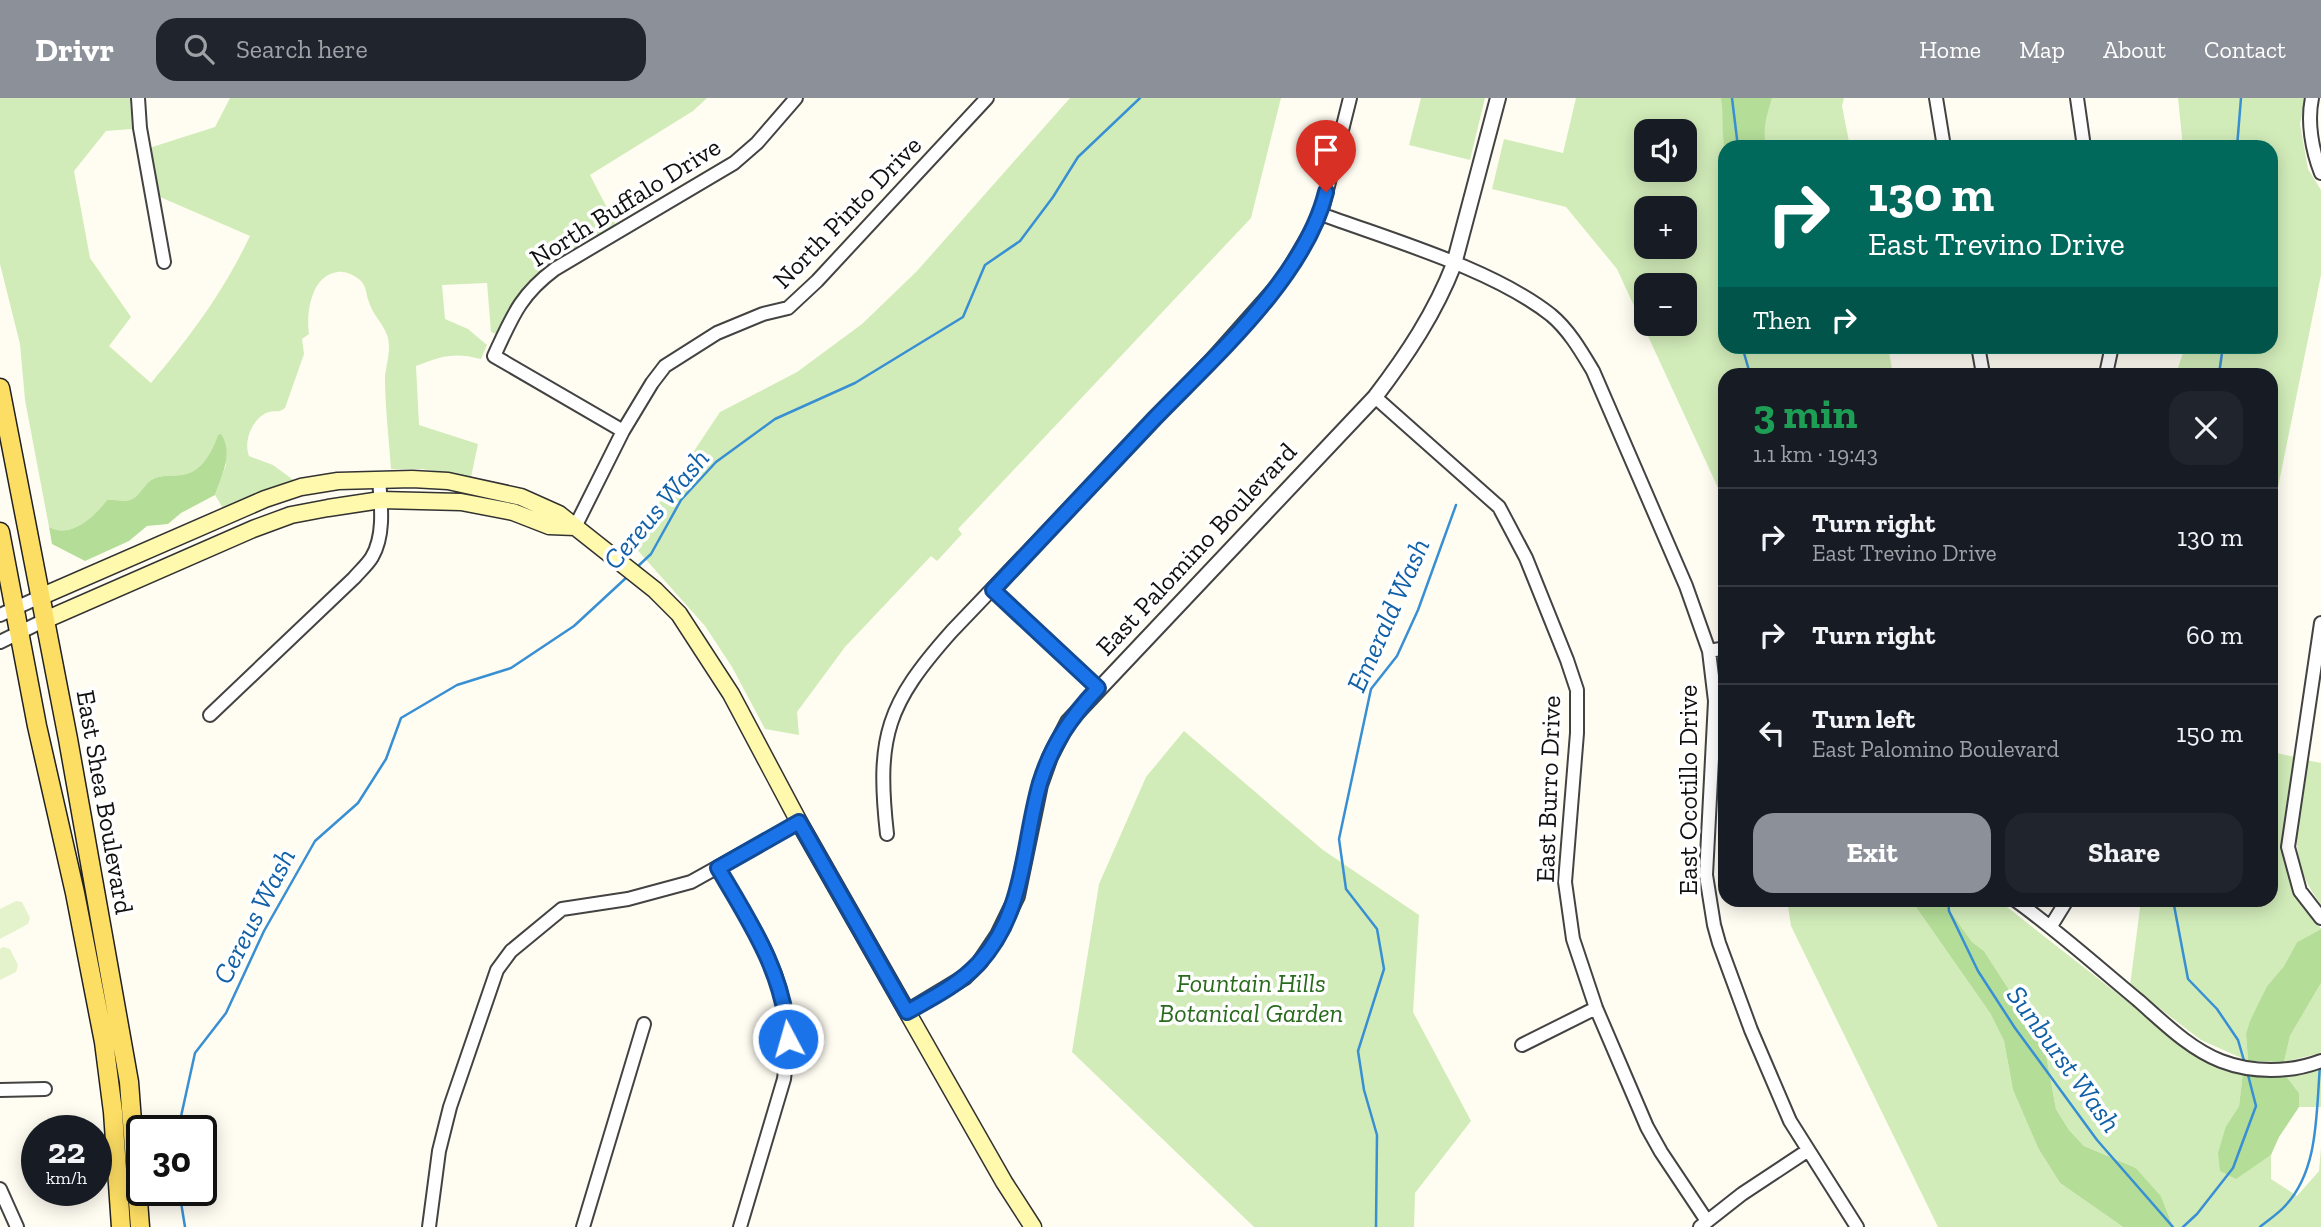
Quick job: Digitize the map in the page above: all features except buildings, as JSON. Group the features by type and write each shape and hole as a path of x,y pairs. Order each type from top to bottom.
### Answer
{"main road":[{"name":"East Shea Boulevard","path":"0,388 129,1082 140,1227"},
{"path":"40,597 265,499 301,487 338,481 448,481 521,497 559,514 655,590 679,614 731,694 799,822 1004,1182 1033,1227"},
{"path":"45,620 242,533 290,515 381,500 461,502 513,512 549,527 575,527"},
{"name":"East Shea Boulevard","path":"0,533 7,612 20,633 104,1042 113,1112 121,1227"}],"street":[{"path":"138,98 140,128 164,262"},
{"name":"North Buffalo Drive","path":"623,431 494,356 520,301 534,284 585,249 734,163 757,143 796,98"},
{"name":"North Pinto Drive","path":"575,527 623,431 665,366 717,333 763,314 788,308 987,98"},
{"path":"887,834 882,768 884,743 893,715 919,668 1283,279 1321,214 1350,98"},
{"name":"East Palomino Boulevard","path":"907,1012 965,977 998,935 1017,896 1040,785 1050,757 1068,722 1376,397 1408,354 1444,289 1454,264 1498,98"},
{"path":"1936,98 1943,140"},
{"path":"2077,98 2083,140"},
{"path":"2312,98 2312,137 2321,173"},
{"name":"East Ocotillo Drive","path":"1321,214 1454,264 1518,292 1552,316 1575,341 1593,370 1686,586 1709,651 1715,701 1706,875 1712,916 1751,1030 1790,1121 1857,1227"},
{"name":"East Burro Drive","path":"1376,397 1499,507 1525,558 1567,660 1577,690 1577,733 1565,882 1573,939 1595,1008 1647,1127 1704,1224"},
{"path":"211,715 354,578 372,557 380,536 379,480"},
{"path":"993,590 1098,688"},
{"path":"7,612 40,597"},
{"path":"0,642 45,620"},
{"path":"2321,623 2288,847 2300,891 2321,918"},
{"path":"1709,651 1718,649"},
{"path":"429,1227 439,1151 450,1107 497,970 511,951 562,909 628,899 691,882 799,822"},
{"path":"718,868 775,972 787,1021 784,1079 740,1227"},
{"path":"2025,907 2051,926 2177,1033 2219,1060 2261,1069 2281,1069 2321,1061"},
{"path":"2051,926 2063,907"},
{"path":"1522,1045 1595,1008"},
{"path":"583,1227 645,1024"},
{"path":"0,1090 45,1089"},
{"path":"1704,1224 1742,1194 1807,1151"},
{"path":"0,1189 17,1227"}],"green space":[{"path":"0,98 130,98 132,129 106,131 74,171 90,258 131,317 109,346 151,383 205,313 250,236 160,197 149,148 215,127 230,98 707,98 693,111 590,175 616,225 561,257 532,282 519,296 498,335 491,332 487,283 442,285 445,319 468,329 487,345 481,359 448,356 416,366 419,425 478,444 471,477 422,469 391,469 385,389 389,351 387,335 370,306 362,282 351,274 338,272 322,280 312,296 308,316 309,334 302,339 304,354 285,408 263,415 248,436 249,456 273,465 296,482 224,510 215,495 226,465 218,436 209,455 195,470 182,475 155,478 130,500 107,500 81,524 66,530 57,530 49,527 25,400 20,344 0,264"},
{"path":"1070,98 1281,98 1251,218 958,529 962,534 937,561 931,556 845,647 797,712 799,735 765,729 732,667 705,626 632,544 720,412 797,372 862,324 917,271"},
{"path":"1421,98 1485,98 1470,160 1409,145"},
{"path":"1576,98 1844,98 1842,106 1849,140 1718,140 1718,354 1889,354 1892,368 1718,368 1718,488 1648,336 1697,336 1697,273 1634,273 1634,306 1617,269 1566,207 1492,189 1504,139 1563,153"},
{"path":"1721,98 1772,98 1765,140 1724,140"},
{"path":"2178,98 2306,98 2300,124 2308,169 2321,190 2321,275 2278,487 2278,368 2178,368 2183,354 2278,354 2278,140 2182,140"},
{"path":"221,434 225,441 226,457 215,495 181,513 168,524 147,526 129,541 85,561 52,544 49,527 57,530 74,528 89,519 107,500 130,500 155,478 182,475 195,470 201,466"},
{"name":"Fountain Hills Botanical Garden","path":"1184,731 1323,850 1419,915 1413,1012 1471,1121 1415,1193 1414,1227 1254,1227 1072,1052 1099,884 1146,777"},
{"path":"2278,753 2295,757 2283,833 2286,864 2293,885 2321,929 2297,942 2284,966 2267,986 2246,1034 2248,1061 2201,1040 2130,986 2140,907 2278,907"},
{"path":"2306,760 2321,763 2321,904 2309,887 2298,852 2297,817"},
{"path":"16,901 22,902 30,918 28,924 0,939 0,909"},
{"path":"1788,907 1916,907 1990,1013 2004,1041 2013,1090 2038,1148 2060,1183 2123,1227 1938,1227 1791,926"},
{"path":"1916,907 1947,907 1972,942 1984,951 2044,1044 2056,1109 2069,1130 2084,1146 2136,1168 2161,1196 2173,1227 2123,1227 2060,1183 2038,1148 2013,1090 2004,1041 1990,1013"},
{"path":"1947,907 2007,907 2188,1049 2243,1072 2239,1106 2226,1126 2236,1178 2271,1155 2271,1179 2297,1196 2319,1171 2321,1148 2321,1227 2173,1227 2161,1196 2136,1168 2084,1146 2069,1130 2056,1109 2044,1044 1984,951 1972,942"},
{"path":"2321,929 2321,983 2290,1036 2284,1062 2248,1061 2246,1034 2267,986 2284,966 2297,942"},
{"path":"0,949 10,949 18,965 16,972 0,980"},
{"path":"2321,983 2321,1053 2284,1062 2290,1036"},
{"path":"2321,1068 2321,1107 2299,1107 2299,1093 2286,1076"},
{"path":"2243,1072 2286,1076 2299,1093 2299,1107 2279,1137 2271,1155 2236,1179 2220,1171 2218,1153 2226,1126 2239,1106"}],"waterway":[{"name":"Cereus Wash","path":"637,567 651,554 681,500 716,462 775,419 855,383 963,317 985,265 1020,241 1053,197 1078,157 1140,98"},
{"name":"Sunburst Wash","path":"1732,98 1737,140"},
{"path":"2238,140 2241,98"},
{"name":"Sunburst Wash","path":"1744,354 1748,368"},
{"path":"2220,368 2222,354"},
{"name":"Emerald Wash","path":"1376,1227 1377,1135 1364,1090 1358,1051 1384,969 1377,929 1346,889 1339,839 1371,689 1397,656 1418,610 1456,505"},
{"name":"Cereus Wash","path":"181,1115 195,1053 226,1013 264,931 315,841 358,803 386,759 401,718 457,685 511,668 574,626 627,577"},
{"name":"Sunburst Wash","path":"1949,907 1978,971 2015,1028 2097,1140 2173,1227"},
{"path":"2174,907 2188,979 2217,1009 2238,1040 2245,1064"},
{"path":"2260,1227 2285,1206 2304,1176 2314,1140 2320,1066"},
{"path":"2183,1227 2197,1214 2233,1168 2256,1106 2247,1071"},
{"name":"Cereus Wash","path":"182,1206 185,1227"}],"route":[{"path":"788,1039 784,1001 775,972 718,868 799,822 907,1012 965,977 980,961 998,935 1017,896 1040,785 1050,757 1068,722 1098,688 993,590 1212,360 1283,279 1321,214 1326,192"}]}
